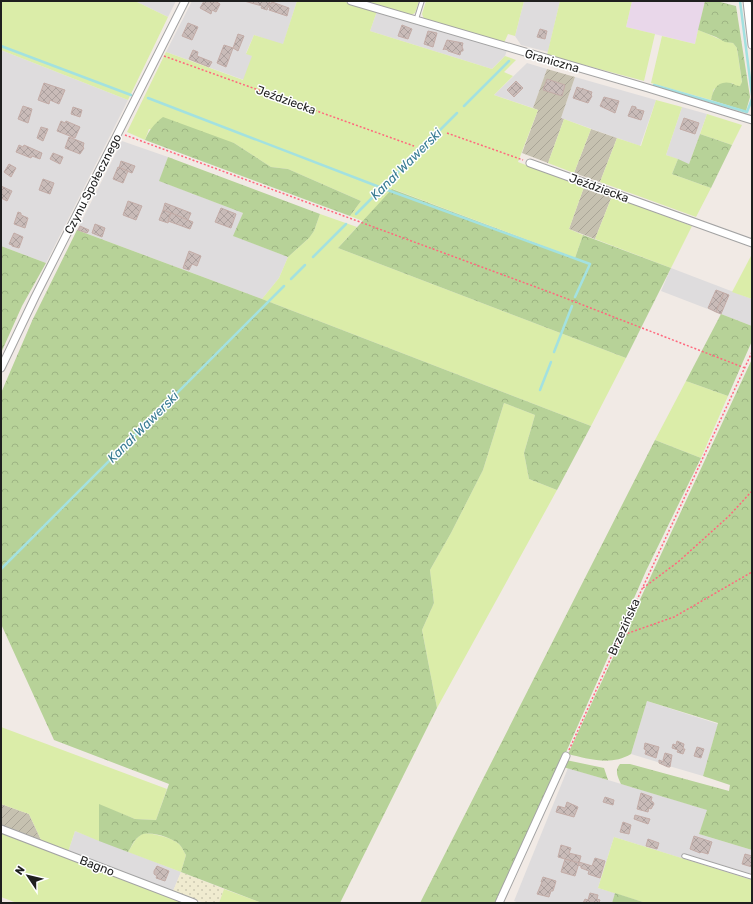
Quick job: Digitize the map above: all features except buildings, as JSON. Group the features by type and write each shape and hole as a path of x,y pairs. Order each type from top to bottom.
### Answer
{"street":[{"name":"Czynu Społecznego","path":"1,368 35,297 185,1"},
{"name":"Graniczna","path":"354,1 416,20 512,45 752,119"},
{"path":"747,1 752,45"},
{"name":"Jeździecka","path":"530,163 752,243"},
{"path":"499,903 566,756"},
{"name":"Bagno","path":"1,829 194,903"}],"lane":[{"path":"416,20 422,1"},
{"path":"684,856 752,877"}],"path":[{"name":"Jeździecka","path":"158,54 414,146"},
{"path":"119,133 552,293 745,368"},
{"path":"446,133 530,163"},
{"name":"Brzezińska","path":"566,756 752,352"},
{"path":"642,589 678,562 729,516 752,492"},
{"path":"620,636 674,617 752,572"}],"shaded area":[{"path":"135,1 176,1 168,17"},
{"path":"192,1 297,1 283,45 254,35 246,53 253,56 244,80 166,52"},
{"path":"524,1 560,1 548,52 521,45 515,36"},
{"path":"632,1 705,1 695,44 626,27"},
{"path":"377,11 507,50 505,56 492,69 370,31"},
{"path":"1,50 128,100 46,263 1,246"},
{"path":"527,63 547,69 533,108 494,95"},
{"path":"547,69 575,77 561,118 564,119 548,163 522,153 538,110 533,108"},
{"path":"575,77 656,100 640,146 561,118"},
{"path":"682,107 707,114 689,164 666,155"},
{"path":"591,129 617,138 600,182 574,173"},
{"path":"122,141 168,157 160,181 243,213 234,236 288,257 279,278 262,299 77,230"},
{"path":"584,187 612,196 595,239 569,229"},
{"path":"671,268 752,299 752,326 661,291"},
{"path":"647,701 718,724 703,776 669,766 664,766 664,764 631,754"},
{"path":"568,768 708,810 699,834 752,850 752,874 683,853 681,858 614,837 598,888 615,893 612,903 519,903 514,901"},
{"path":"1,804 29,814 42,842 1,826"},
{"path":"75,831 181,872 173,891 68,852"},
{"path":"181,872 224,889 219,903 204,903 173,891"}],"green space":[{"path":"1,1 135,1 168,17 128,100 1,50"},
{"path":"297,1 342,1 377,11 370,31 492,69 505,56 516,60 504,72 513,76 494,95 538,110 518,162 584,187 569,229 583,235 575,258 393,189 363,221 350,216 361,201 288,169 271,167 234,143 149,129 145,140 127,132 166,52 243,80 252,56 246,54 254,35 283,44"},
{"path":"366,1 419,1 415,13 411,15"},
{"path":"426,1 524,1 515,36 508,34 504,43 424,19 422,14"},
{"path":"560,1 632,1 626,27 655,34 644,81 547,55"},
{"path":"705,1 716,1 736,6 750,97 746,111 711,100 716,87 719,84 726,82 740,86 742,82 737,48 733,43 725,42 698,30"},
{"path":"698,30 733,43 737,48 742,83 740,86 735,86 732,83 714,89 711,100 651,83 662,36 695,44"},
{"path":"656,100 682,107 666,155 678,159 672,174 711,188 696,217 600,182 617,138 641,146"},
{"path":"707,114 742,125 732,145 700,134"},
{"path":"163,117 234,143 271,167 288,169 361,201 350,216 145,140 152,127"},
{"path":"564,119 591,129 574,173 548,163"},
{"path":"700,134 732,145 711,188 672,174 678,159 689,164"},
{"path":"168,157 320,214 314,231 309,238 288,257 233,236 243,213 159,181"},
{"path":"392,189 575,258 583,235 671,268 626,358 338,248"},
{"path":"612,196 692,226 671,268 595,239"},
{"path":"320,214 357,227 338,248 626,358 591,426 262,299 279,278 288,257 308,239 314,231"},
{"path":"77,230 262,299 591,426 557,490 529,479 524,453 535,415 504,403 483,470 451,533 430,570 434,603 422,630 437,708 340,903 262,903 181,872 186,855 179,844 172,839 161,835 149,833 141,835 128,852 99,841 99,804 135,819 156,820 169,784 54,740 1,624 1,393 32,321"},
{"path":"1,246 46,263 22,306 1,353"},
{"path":"752,254 752,299 732,292"},
{"path":"721,314 752,326 752,341 728,396 686,381"},
{"path":"752,359 752,850 699,834 707,810 621,784 617,774 617,769 620,764 630,764 729,791 730,785 703,776 718,723 647,701 631,754 623,758 608,761 568,754"},
{"path":"686,381 728,396 701,458 655,440"},
{"path":"504,403 535,415 524,453 529,479 557,490 437,708 422,630 434,603 430,570 451,533 483,470"},
{"path":"655,440 701,458 646,571 560,766 496,903 420,903"},
{"path":"1,727 167,789 156,820 135,819 99,805 99,841 75,831 68,852 42,842 29,814 1,804"},
{"path":"566,760 604,768 608,780 563,767"},
{"path":"1,833 185,903 17,903 1,897"},
{"path":"143,833 171,839 179,844 186,855 181,872 128,852 136,839"},
{"path":"614,837 752,880 752,903 646,903 598,888"},
{"path":"224,889 262,903 219,903"},
{"path":"615,893 646,903 612,903"}],"waterway":[{"name":"Kanał Wawerski","path":"740,1 752,95"},
{"path":"1,46 131,95"},
{"name":"Kanał Wawerski","path":"464,106 509,61"},
{"name":"Kanał Wawerski","path":"654,85 747,112 752,99"},
{"name":"Kanał Wawerski","path":"148,98 382,188 590,264 575,297"},
{"name":"Kanał Wawerski","path":"356,214 457,113"},
{"name":"Kanał Wawerski","path":"313,257 346,224"},
{"name":"Kanał Wawerski","path":"291,279 305,265"},
{"name":"Kanał Wawerski","path":"1,569 284,286"},
{"path":"554,352 572,306"},
{"path":"540,390 551,362"}]}
